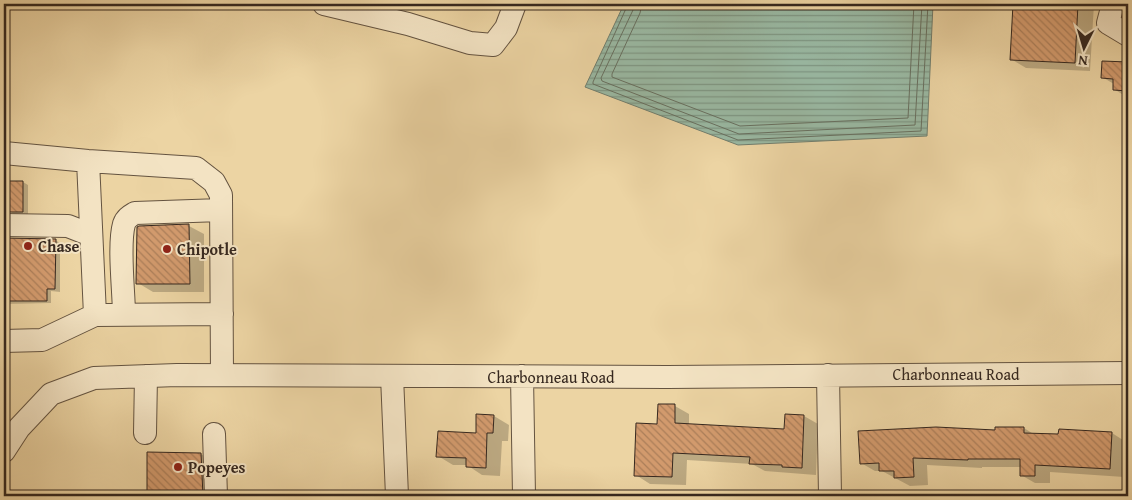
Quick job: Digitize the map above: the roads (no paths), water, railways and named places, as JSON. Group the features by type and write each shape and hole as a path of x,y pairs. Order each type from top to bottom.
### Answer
{"street":[{"path":"324,4 408,24 470,43 493,46 506,28 515,4"},
{"path":"1113,4 1108,23 1128,35"},
{"path":"4,153 196,168 214,182 221,195 222,376"},
{"path":"88,161 94,315"},
{"path":"124,315 122,238 124,222 128,216 135,213 221,210"},
{"path":"4,225 68,226 91,235"},
{"path":"4,340 42,340 94,315 222,314"},
{"name":"Charbonneau Road","path":"4,451 19,428 51,394 94,378 146,376 667,377 1128,373"},
{"path":"828,375 830,496"},
{"path":"145,433 146,376"},
{"path":"392,376 397,496"},
{"path":"522,376 524,496"},
{"path":"214,434 216,496"}],"water":[{"path":"624,4 933,4 927,136 738,145 585,87"}],"place":[{"name":"Chase","path":"28,246"},
{"name":"Chipotle","path":"167,249"},
{"name":"Popeyes","path":"178,467"}]}
